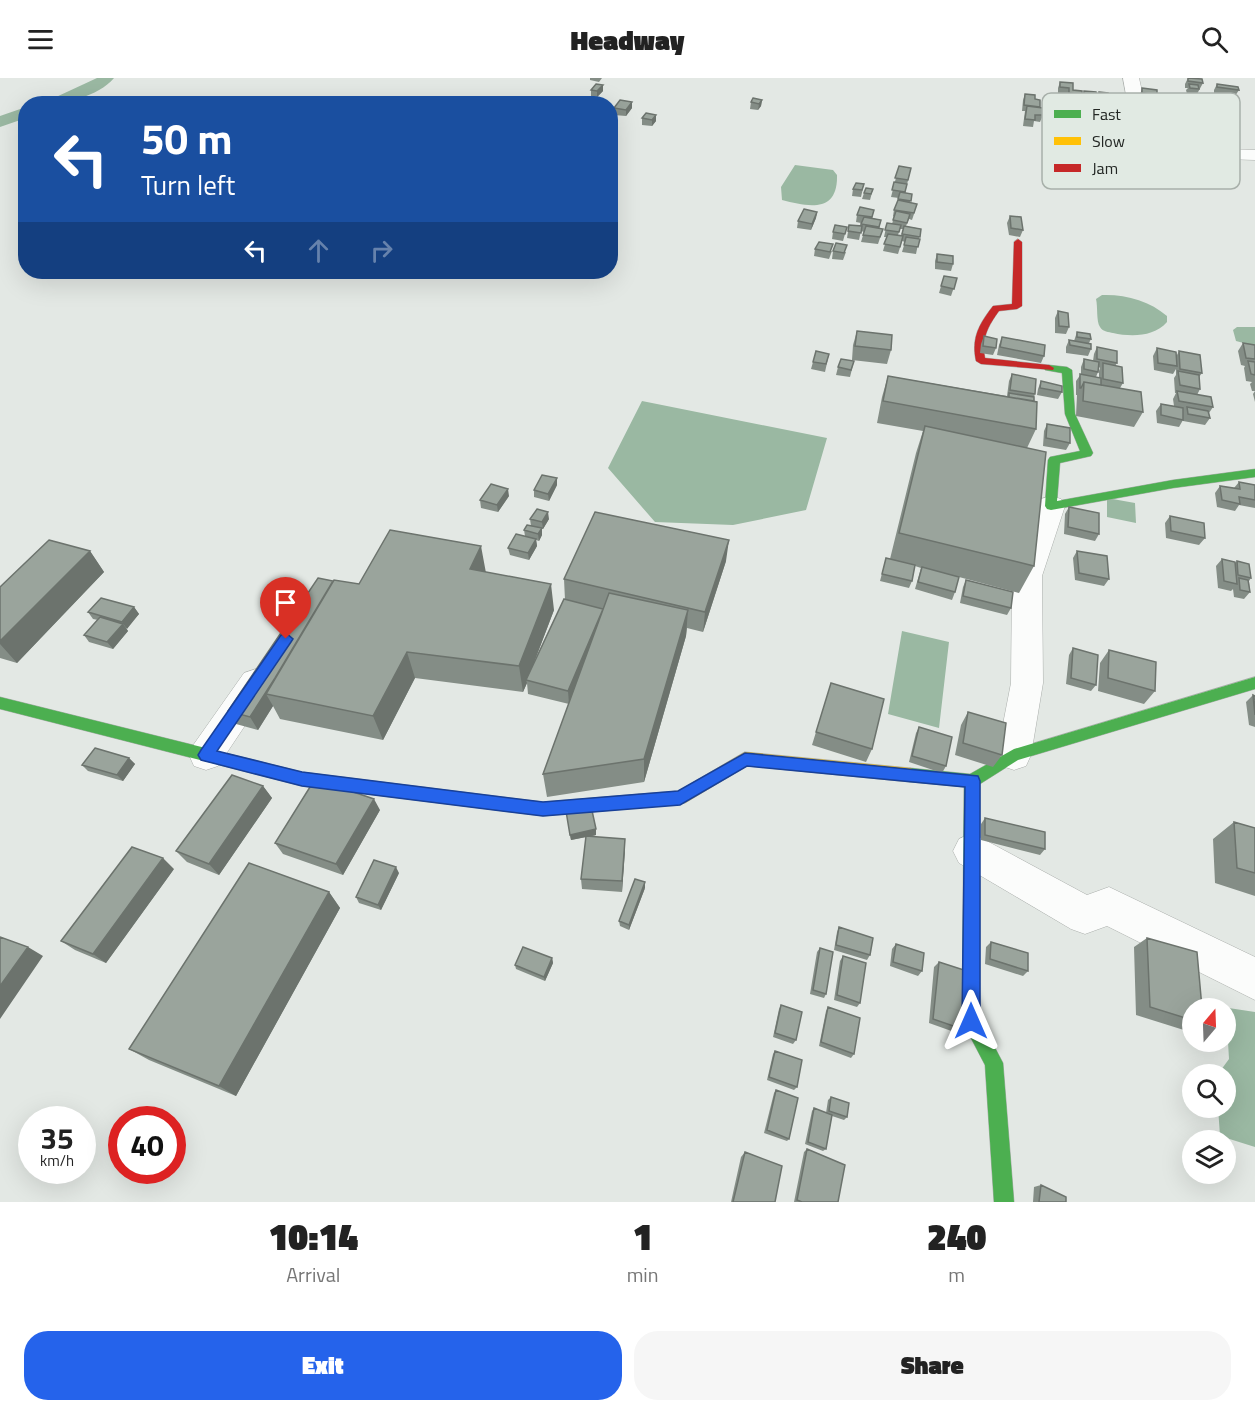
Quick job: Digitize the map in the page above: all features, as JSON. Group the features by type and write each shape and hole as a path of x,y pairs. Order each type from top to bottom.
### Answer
{"street":[{"path":"1131,78 1134,93"},
{"path":"1240,155 1255,156"},
{"path":"1014,755 1027,683 1027,576 1050,506 1054,460 1087,453 1070,414 1067,370 981,362 975,344 980,329 996,308 1017,306 1018,242"},
{"path":"1050,506 1173,484 1255,473"},
{"path":"206,755 273,658"},
{"path":"0,703 302,779 543,809 680,798 745,759 972,781 1014,755 1255,683"},
{"path":"972,781 971,1021 994,1063 1004,1202"},
{"path":"972,851 1085,915 1109,906 1255,979"}],"shaded area":[{"path":"795,165 833,170 837,175 833,196 820,204 812,205 782,200 781,187"},
{"path":"1102,295 1128,297 1145,302 1167,316 1167,322 1156,331 1142,335 1104,331 1099,324 1096,299"},
{"path":"1237,327 1255,327 1255,346 1236,341 1233,330"},
{"path":"642,401 827,438 806,510 733,525 655,522 608,468"},
{"path":"1107,498 1135,503 1136,523 1107,517"},
{"path":"902,631 949,642 939,728 888,714"},
{"path":"1236,1009 1255,1012 1255,1147 1236,1141 1236,1130 1220,1130 1219,1118 1236,1118 1236,1064 1225,1064 1229,1059 1229,1052 1236,1052"}],"building":[{"path":"1188,78 1202,79 1203,83 1188,81"},
{"path":"1060,82 1073,83 1073,90 1082,91 1082,93 1069,93 1069,88 1060,87"},
{"path":"596,84 603,85 597,91 591,90"},
{"path":"1189,84 1198,85 1199,89 1190,88"},
{"path":"1217,84 1238,87 1239,90 1217,87"},
{"path":"1142,88 1157,90 1157,93 1142,93"},
{"path":"1025,94 1035,95 1035,99 1040,100 1040,107 1024,105"},
{"path":"753,98 762,100 759,104 751,102"},
{"path":"620,100 632,102 626,110 618,109"},
{"path":"1027,106 1042,108 1042,115 1035,115 1035,120 1025,119"},
{"path":"646,113 656,115 652,120 642,118"},
{"path":"899,166 911,168 908,180 895,178"},
{"path":"894,182 907,184 905,192 892,190"},
{"path":"856,183 864,184 862,190 853,189"},
{"path":"866,188 873,189 871,194 864,193"},
{"path":"900,192 912,194 911,201 898,199"},
{"path":"898,200 917,204 914,213 894,210"},
{"path":"860,207 874,210 872,217 857,215"},
{"path":"804,209 817,212 812,224 798,221"},
{"path":"896,211 910,214 907,223 893,220"},
{"path":"1010,216 1021,217 1023,230 1011,228"},
{"path":"864,217 881,220 879,227 861,224"},
{"path":"887,223 901,225 899,232 885,230"},
{"path":"835,225 847,227 845,234 833,232"},
{"path":"849,225 862,226 861,233 848,231"},
{"path":"866,226 883,229 880,237 863,235"},
{"path":"904,226 921,229 920,237 902,234"},
{"path":"888,234 903,236 900,247 884,244"},
{"path":"906,237 920,239 918,247 904,245"},
{"path":"819,242 833,244 830,252 815,249"},
{"path":"836,243 847,245 844,253 833,251"},
{"path":"937,254 953,256 953,264 937,262"},
{"path":"944,276 957,278 954,289 941,286"},
{"path":"1058,311 1068,313 1069,327 1059,326"},
{"path":"857,331 892,335 891,350 855,346"},
{"path":"1077,332 1090,334 1091,339 1077,337"},
{"path":"984,336 997,339 996,348 983,346"},
{"path":"1002,337 1045,345 1044,356 1000,347"},
{"path":"1069,340 1091,344 1091,349 1070,345"},
{"path":"1243,343 1255,345 1255,359 1246,358"},
{"path":"1097,347 1117,351 1117,363 1097,359"},
{"path":"1157,348 1176,352 1177,366 1158,363"},
{"path":"816,351 829,354 826,364 813,362"},
{"path":"1179,351 1200,355 1202,373 1180,369"},
{"path":"841,359 854,361 851,370 838,367"},
{"path":"1084,359 1099,362 1098,372 1084,369"},
{"path":"1248,361 1255,362 1255,375 1251,374"},
{"path":"1103,363 1122,367 1123,383 1103,379"},
{"path":"1178,371 1199,375 1200,389 1180,385"},
{"path":"1012,374 1036,379 1035,394 1010,390"},
{"path":"1080,374 1101,378 1101,385 1084,382 1080,388"},
{"path":"888,376 1037,402 1036,429 883,401"},
{"path":"1041,381 1062,386 1062,392 1040,388"},
{"path":"1084,382 1141,392 1143,412 1083,401"},
{"path":"1177,391 1211,397 1213,407 1179,401"},
{"path":"1009,393 1034,397 1034,401 1009,397"},
{"path":"1161,404 1183,408 1183,420 1161,415"},
{"path":"1187,407 1208,411 1210,418 1188,414"},
{"path":"1047,424 1070,428 1070,443 1046,438"},
{"path":"925,426 1046,452 1034,566 899,533"},
{"path":"542,475 557,478 548,494 534,490"},
{"path":"1239,482 1255,485 1255,500 1239,497 1240,504 1222,500 1220,486 1240,489"},
{"path":"491,484 508,489 497,505 480,500"},
{"path":"1069,507 1099,513 1099,534 1068,527"},
{"path":"537,509 548,512 542,522 530,519"},
{"path":"595,512 729,540 705,612 564,579"},
{"path":"1170,516 1204,523 1205,538 1171,531"},
{"path":"527,525 542,528 538,534 524,530"},
{"path":"390,530 481,546 470,569 551,584 519,666 407,652 373,716 266,694 334,580 359,584"},
{"path":"516,534 536,539 528,553 508,548"},
{"path":"49,540 90,551 0,641 0,587"},
{"path":"1077,551 1107,556 1109,579 1079,573"},
{"path":"886,558 915,565 912,581 882,574"},
{"path":"1222,559 1235,562 1237,584 1224,581"},
{"path":"1237,561 1249,564 1251,578 1238,575"},
{"path":"922,567 959,577 955,592 918,582"},
{"path":"318,578 333,581 250,717 228,711"},
{"path":"1239,578 1248,580 1250,592 1240,590"},
{"path":"966,580 1013,592 1011,608 963,596"},
{"path":"609,593 688,610 644,759 543,774"},
{"path":"101,598 134,607 122,622 88,612"},
{"path":"564,599 603,609 568,691 526,680"},
{"path":"100,617 123,624 107,642 84,635"},
{"path":"1073,648 1098,655 1096,685 1071,678"},
{"path":"1109,650 1156,662 1155,691 1108,678"},
{"path":"831,683 884,699 872,749 816,732"},
{"path":"968,712 1006,723 1002,755 963,743"},
{"path":"919,727 952,737 946,766 912,756"},
{"path":"95,748 129,758 117,775 82,765"},
{"path":"232,775 263,786 209,864 176,851"},
{"path":"315,779 374,799 336,864 275,843"},
{"path":"591,806 596,829 570,835 566,811"},
{"path":"985,818 1045,832 1045,849 985,835"},
{"path":"1234,822 1255,828 1255,873 1237,868"},
{"path":"586,836 625,839 622,881 581,879"},
{"path":"132,847 163,858 93,954 61,941"},
{"path":"374,860 396,867 378,905 356,897"},
{"path":"249,863 329,892 219,1086 129,1049"},
{"path":"635,879 645,882 629,925 619,921"},
{"path":"839,927 873,938 870,955 836,945"},
{"path":"0,937 28,947 0,986"},
{"path":"1147,938 1197,952 1201,998 1182,998 1182,1017 1150,1007"},
{"path":"991,942 1028,953 1028,971 990,959"},
{"path":"896,944 924,953 922,971 893,962"},
{"path":"523,947 552,958 544,977 515,965"},
{"path":"820,948 833,952 826,994 813,990"},
{"path":"843,956 866,963 860,1003 837,995"},
{"path":"939,962 967,971 962,1029 933,1019"},
{"path":"781,1005 802,1012 796,1040 775,1033"},
{"path":"828,1007 860,1018 854,1054 821,1042"},
{"path":"775,1051 802,1060 797,1087 769,1077"},
{"path":"776,1090 798,1098 789,1139 767,1130"},
{"path":"831,1097 849,1103 847,1117 829,1111"},
{"path":"814,1108 832,1115 826,1149 808,1142"},
{"path":"807,1149 845,1165 838,1202 797,1200"},
{"path":"745,1152 782,1166 775,1202 733,1202"},
{"path":"1041,1185 1066,1197 1066,1202 1039,1202"}],"waterway":[{"path":"68,96 107,78"},
{"path":"0,122 18,115"}],"traffic: fast":[{"path":"1049,368 1067,370 1070,414 1087,453 1054,460 1051,506 1173,484 1255,473"},
{"path":"910,775 972,781 1014,755 1255,683"},
{"path":"0,703 302,779 543,809 639,801"},
{"path":"972,781 971,1021 994,1063 1004,1202"}],"traffic: slow":[{"path":"639,801 680,798 745,759 910,775"}],"traffic: jam":[{"path":"1018,242 1017,306 996,308 981,333 979,353 981,361 1049,368"}],"route":[{"path":"286,639 206,755 302,779 543,809 680,798 745,759 972,781 971,1021"}]}
